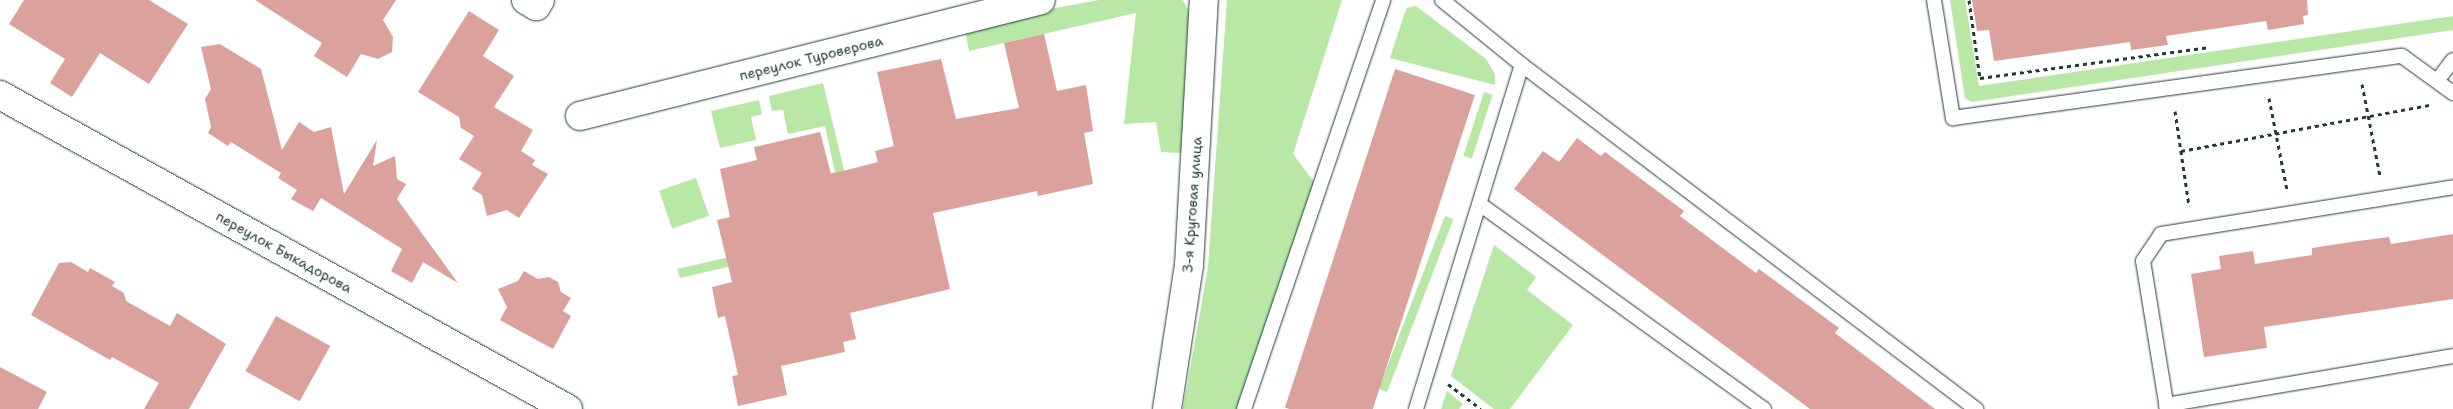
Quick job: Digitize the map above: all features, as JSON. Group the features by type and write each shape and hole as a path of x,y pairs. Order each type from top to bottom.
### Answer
{"street":[{"name":"переулок Туроверова","path":"580,116 1041,0"},
{"name":"3-я Круговая улица","path":"1167,409 1189,265 1204,0"},
{"name":"переулок Быкадорова","path":"0,95 568,409"}],"lane":[{"path":"1244,409 1383,0"},
{"path":"1442,0 1522,65 1976,409"},
{"path":"1934,0 1953,118 2402,56 2445,87 2453,60"},
{"path":"1416,409 1481,206 1522,65"},
{"path":"2453,188 2161,234 2143,261 2167,407 2453,356"},
{"path":"1481,206 1764,409"}],"path":[{"path":"1969,0 1980,78 2210,47"},
{"path":"2357,62 2384,198"},
{"path":"2264,75 2291,213"},
{"path":"2181,151 2428,107 2445,87"},
{"path":"2171,88 2193,229"},
{"path":"1446,382 1481,409"}],"green space":[{"path":"1099,0 1182,0 1186,5 1190,16 1181,153 1161,152 1156,122 1124,124 1136,13 969,51 964,25"},
{"path":"1227,0 1342,0 1293,154 1314,182 1242,409 1183,409 1208,267"},
{"path":"1950,0 1965,0 1979,86 2453,16 2453,30 1972,102 1965,98"},
{"path":"1416,6 1486,59 1495,74 1495,85 1390,58 1407,8"},
{"path":"823,83 860,236 680,278 677,269 835,233 822,175 835,172 825,126 788,134 783,110 772,111 769,96"},
{"path":"1484,92 1493,95 1472,159 1463,156"},
{"path":"759,100 762,114 751,117 756,140 720,148 711,111"},
{"path":"696,178 709,216 672,229 659,191"},
{"path":"1445,216 1453,219 1387,392 1379,389"},
{"path":"1494,245 1536,277 1527,290 1573,325 1510,409 1494,409 1451,376"},
{"path":"1447,391 1463,404 1459,409 1441,409"}],"building":[{"path":"24,0 149,0 188,24 149,84 100,53 72,97 50,83 65,59 9,24"},
{"path":"255,0 396,0 383,20 393,37 392,52 378,59 361,54 347,77 314,56 322,43"},
{"path":"1972,0 2307,0 2308,15 2303,16 2304,24 2268,30 2266,21 2166,36 2168,45 2131,50 2130,42 1994,61 1989,30 1977,31"},
{"path":"469,11 499,30 483,56 514,76 494,107 533,130 521,151 535,160 532,165 548,174 519,218 507,210 487,216 482,195 472,189 482,173 459,159 474,136 461,128 459,117 418,92"},
{"path":"1044,34 1057,91 1086,85 1093,131 1084,133 1093,184 1038,196 1037,191 933,213 950,289 850,313 856,339 843,342 845,352 781,366 787,395 738,406 732,376 738,375 725,316 718,318 712,287 732,282 717,220 730,217 720,169 757,160 754,147 820,132 831,174 878,162 875,151 894,146 877,72 941,59 956,119 1019,108 1004,43"},
{"path":"220,44 261,69 282,150 299,122 314,132 331,127 344,194 377,140 373,166 395,156 397,179 406,184 397,199 458,283 423,262 412,283 391,271 402,249 321,198 313,211 291,199 297,190 278,178 281,173 231,142 228,146 208,133 211,127 205,99 211,89 201,47"},
{"path":"1395,69 1475,95 1373,409 1285,408"},
{"path":"1577,138 1601,156 1605,152 1684,211 1680,216 1756,273 1759,269 1839,328 1835,333 1935,409 1810,409 1514,189 1543,151 1559,162"},
{"path":"2453,234 2453,299 2264,327 2267,348 2204,357 2191,274 2221,269 2219,256 2253,251 2255,264 2312,255 2312,248 2351,242 2389,237 2391,244"},
{"path":"71,262 88,272 90,268 115,282 112,286 124,293 126,301 170,326 177,313 226,344 189,409 144,409 159,383 112,357 110,360 31,315 59,263"},
{"path":"524,271 538,279 549,277 558,282 561,292 571,298 563,311 571,316 553,349 500,320 507,307 498,289 518,281"},
{"path":"276,316 330,346 300,401 245,371"},
{"path":"0,367 47,392 38,409 0,409"}]}
